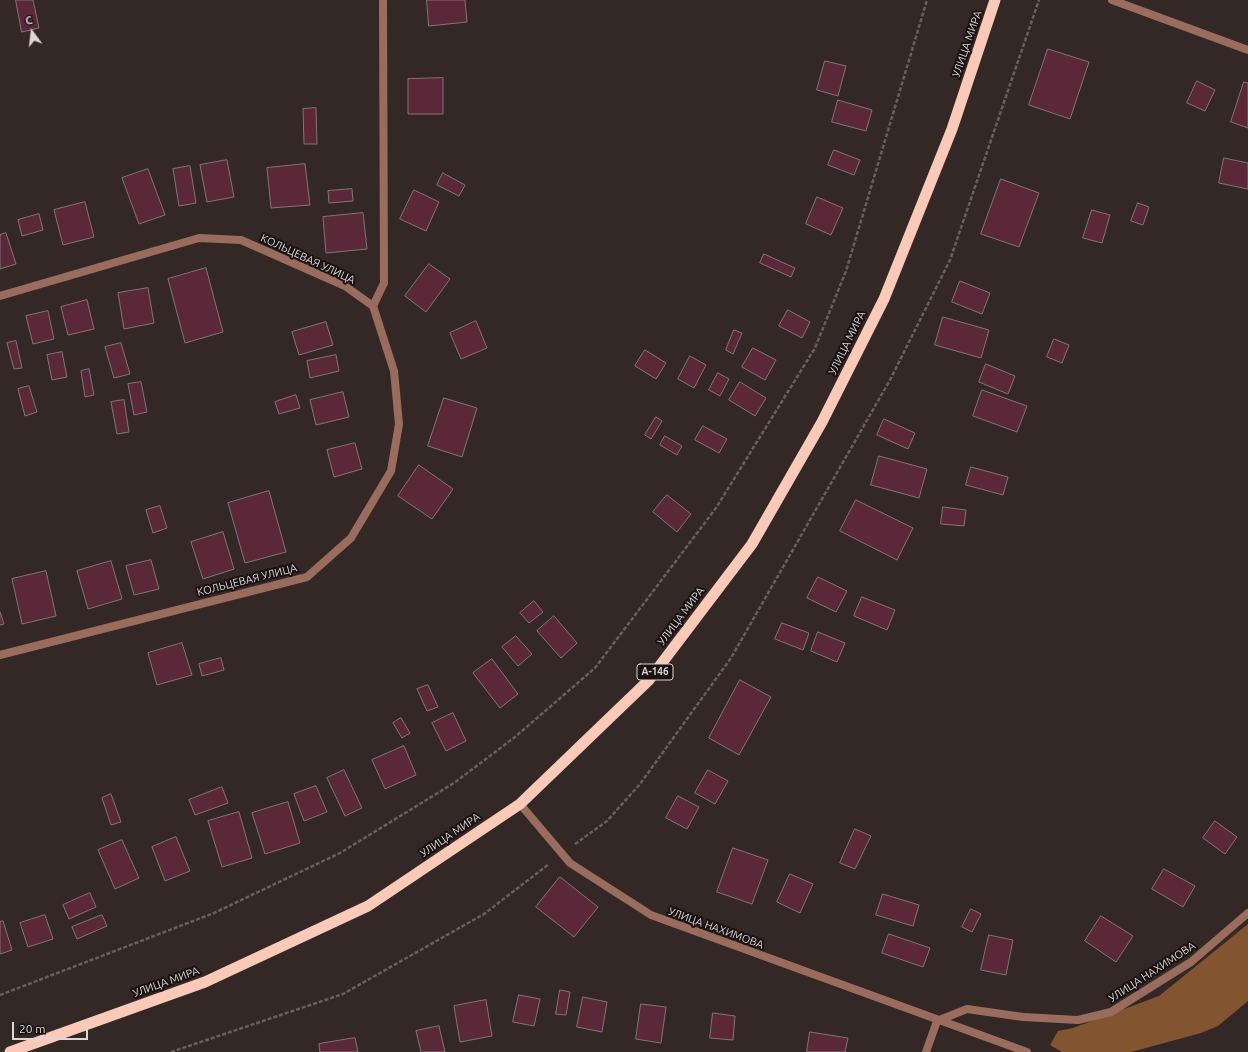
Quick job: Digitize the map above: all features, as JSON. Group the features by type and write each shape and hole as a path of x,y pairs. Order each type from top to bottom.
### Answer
{"highway":[{"name":"УЛИЦА МИРА","path":"10,1052 205,982 368,906 520,804 649,680 752,544 822,422 884,298 952,129 995,0"}],"street":[{"path":"373,306 384,283 383,0"},
{"path":"1112,0 1248,50"},
{"name":"КОЛЬЦЕВАЯ УЛИЦА","path":"0,296 199,238 241,240 345,286 373,306 394,371 399,424 391,470 351,538 307,576 0,655"},
{"name":"УЛИЦА НАХИМОВА","path":"520,804 570,862 651,916 937,1021 1027,1052"},
{"name":"УЛИЦА НАХИМОВА","path":"937,1021 967,1009 1023,1017 1078,1020 1111,1012 1191,962 1248,913"},
{"path":"926,1052 937,1021"}],"path":[{"path":"0,996 214,913 340,853 454,783 515,737 595,668 716,508 815,348 846,271 927,0"}],"shaded area":[{"path":"1248,924 1248,1001 1218,1026 1201,1033 1131,1052 1062,1052 1050,1045 1058,1031 1073,1028 1159,996"}],"building":[{"path":"16,0 33,0 39,28 22,32"},
{"path":"427,0 465,0 467,22 429,26"},
{"path":"1048,49 1089,62 1070,119 1029,105"},
{"path":"825,61 846,66 838,96 817,90"},
{"path":"443,78 443,114 408,114 408,79"},
{"path":"1197,81 1215,90 1205,111 1187,103"},
{"path":"1244,82 1248,83 1248,128 1231,122"},
{"path":"838,100 872,110 866,131 832,122"},
{"path":"316,108 317,144 304,144 303,109"},
{"path":"834,150 860,160 854,175 828,165"},
{"path":"1224,158 1248,163 1248,189 1219,183"},
{"path":"227,160 234,197 207,202 200,165"},
{"path":"305,164 310,205 271,208 267,168"},
{"path":"190,166 196,203 179,206 173,169"},
{"path":"148,169 165,215 139,224 122,178"},
{"path":"443,173 465,185 459,196 437,185"},
{"path":"1001,179 1039,193 1019,247 981,234"},
{"path":"352,189 353,201 329,203 328,191"},
{"path":"414,190 439,202 426,231 400,219"},
{"path":"817,197 843,208 831,235 806,224"},
{"path":"85,202 94,237 63,245 54,210"},
{"path":"1138,203 1149,207 1143,225 1131,221"},
{"path":"1092,210 1110,215 1102,243 1083,238"},
{"path":"363,213 367,249 326,253 323,217"},
{"path":"39,214 43,230 22,236 18,220"},
{"path":"6,233 16,264 0,269 0,235"},
{"path":"764,254 795,268 791,277 760,263"},
{"path":"429,264 450,279 426,312 405,296"},
{"path":"206,268 223,332 185,343 168,279"},
{"path":"960,281 990,293 982,314 952,302"},
{"path":"148,288 154,323 124,329 118,293"},
{"path":"87,300 94,329 68,335 61,307"},
{"path":"788,310 810,322 802,338 779,326"},
{"path":"48,311 54,339 33,344 26,316"},
{"path":"943,317 989,330 981,358 935,345"},
{"path":"476,321 487,348 461,359 450,333"},
{"path":"326,322 333,345 299,355 292,332"},
{"path":"734,330 742,333 733,354 726,350"},
{"path":"1054,339 1069,345 1062,363 1047,357"},
{"path":"16,341 22,368 14,369 7,343"},
{"path":"121,343 130,374 114,378 105,347"},
{"path":"753,348 776,360 765,380 742,367"},
{"path":"645,350 666,363 656,379 635,366"},
{"path":"62,352 67,377 52,380 47,355"},
{"path":"336,355 339,371 310,378 307,361"},
{"path":"690,356 706,365 694,388 678,379"},
{"path":"986,364 1015,376 1008,394 979,382"},
{"path":"89,369 94,395 85,397 81,371"},
{"path":"718,373 729,379 720,396 709,390"},
{"path":"141,382 147,412 134,415 128,384"},
{"path":"740,382 766,398 755,416 729,400"},
{"path":"29,386 37,412 25,416 18,389"},
{"path":"982,390 1027,406 1017,432 973,416"},
{"path":"343,392 349,417 316,425 310,400"},
{"path":"296,395 300,408 279,414 275,402"},
{"path":"444,398 477,408 462,457 428,446"},
{"path":"124,400 129,432 117,434 111,402"},
{"path":"656,417 662,421 651,439 645,435"},
{"path":"884,419 915,433 908,449 877,435"},
{"path":"703,426 727,439 719,453 695,440"},
{"path":"665,436 682,446 677,455 660,445"},
{"path":"355,443 362,469 334,477 327,450"},
{"path":"879,456 927,469 919,498 871,485"},
{"path":"419,465 453,489 432,519 398,496"},
{"path":"971,467 1008,477 1003,495 966,485"},
{"path":"269,491 286,552 245,563 228,503"},
{"path":"667,495 691,514 677,532 653,512"},
{"path":"856,500 913,528 897,560 840,531"},
{"path":"160,506 167,528 153,533 146,510"},
{"path":"943,507 966,510 964,526 941,524"},
{"path":"223,532 234,569 203,579 191,542"},
{"path":"151,560 159,589 134,595 126,566"},
{"path":"111,561 122,599 88,609 77,571"},
{"path":"46,571 56,616 22,624 12,579"},
{"path":"818,577 847,591 836,612 807,598"},
{"path":"862,597 895,610 887,630 854,616"},
{"path":"534,601 543,612 529,623 520,613"},
{"path":"0,612 4,624 0,625"},
{"path":"554,616 577,643 561,658 537,631"},
{"path":"782,623 809,633 803,650 775,639"},
{"path":"818,632 845,643 837,662 811,651"},
{"path":"516,636 532,654 518,666 502,647"},
{"path":"182,643 192,675 157,685 148,653"},
{"path":"221,658 224,670 202,676 199,664"},
{"path":"492,659 518,694 500,708 473,673"},
{"path":"740,680 771,697 739,755 709,738"},
{"path":"428,685 438,707 427,711 417,689"},
{"path":"453,713 466,741 446,751 432,723"},
{"path":"401,718 410,733 402,738 393,723"},
{"path":"404,746 416,775 385,789 372,760"},
{"path":"344,770 362,808 345,816 327,778"},
{"path":"708,770 728,781 715,804 695,793"},
{"path":"316,786 327,812 304,821 294,794"},
{"path":"222,787 228,803 195,815 189,800"},
{"path":"111,794 121,822 111,825 102,798"},
{"path":"678,796 699,807 687,829 666,818"},
{"path":"288,802 300,843 265,854 252,813"},
{"path":"239,812 252,858 222,867 208,821"},
{"path":"1215,821 1237,837 1225,854 1203,838"},
{"path":"855,829 871,836 855,869 840,863"},
{"path":"176,837 190,871 165,881 152,847"},
{"path":"122,840 139,878 115,889 98,850"},
{"path":"733,848 768,860 752,904 717,892"},
{"path":"1164,869 1195,886 1183,907 1152,889"},
{"path":"790,874 813,884 800,913 777,902"},
{"path":"560,877 598,907 574,937 536,907"},
{"path":"90,893 96,907 69,919 63,905"},
{"path":"883,894 919,905 913,926 876,915"},
{"path":"971,909 981,914 972,932 962,927"},
{"path":"45,915 53,939 28,947 20,923"},
{"path":"102,915 107,926 77,939 72,927"},
{"path":"1101,916 1133,936 1116,962 1085,941"},
{"path":"3,921 12,950 0,954 0,922"},
{"path":"889,934 930,948 923,967 882,953"},
{"path":"989,935 1013,940 1006,975 981,970"},
{"path":"560,990 570,992 566,1015 556,1014"},
{"path":"519,995 540,999 534,1026 513,1022"},
{"path":"583,997 607,1002 602,1032 577,1027"},
{"path":"486,1000 492,1036 460,1042 454,1006"},
{"path":"641,1004 666,1007 661,1043 636,1039"},
{"path":"713,1013 735,1016 733,1040 710,1038"},
{"path":"439,1026 445,1052 421,1052 416,1031"},
{"path":"810,1032 848,1038 845,1052 807,1052"},
{"path":"355,1038 358,1052 320,1052 319,1044"}]}
